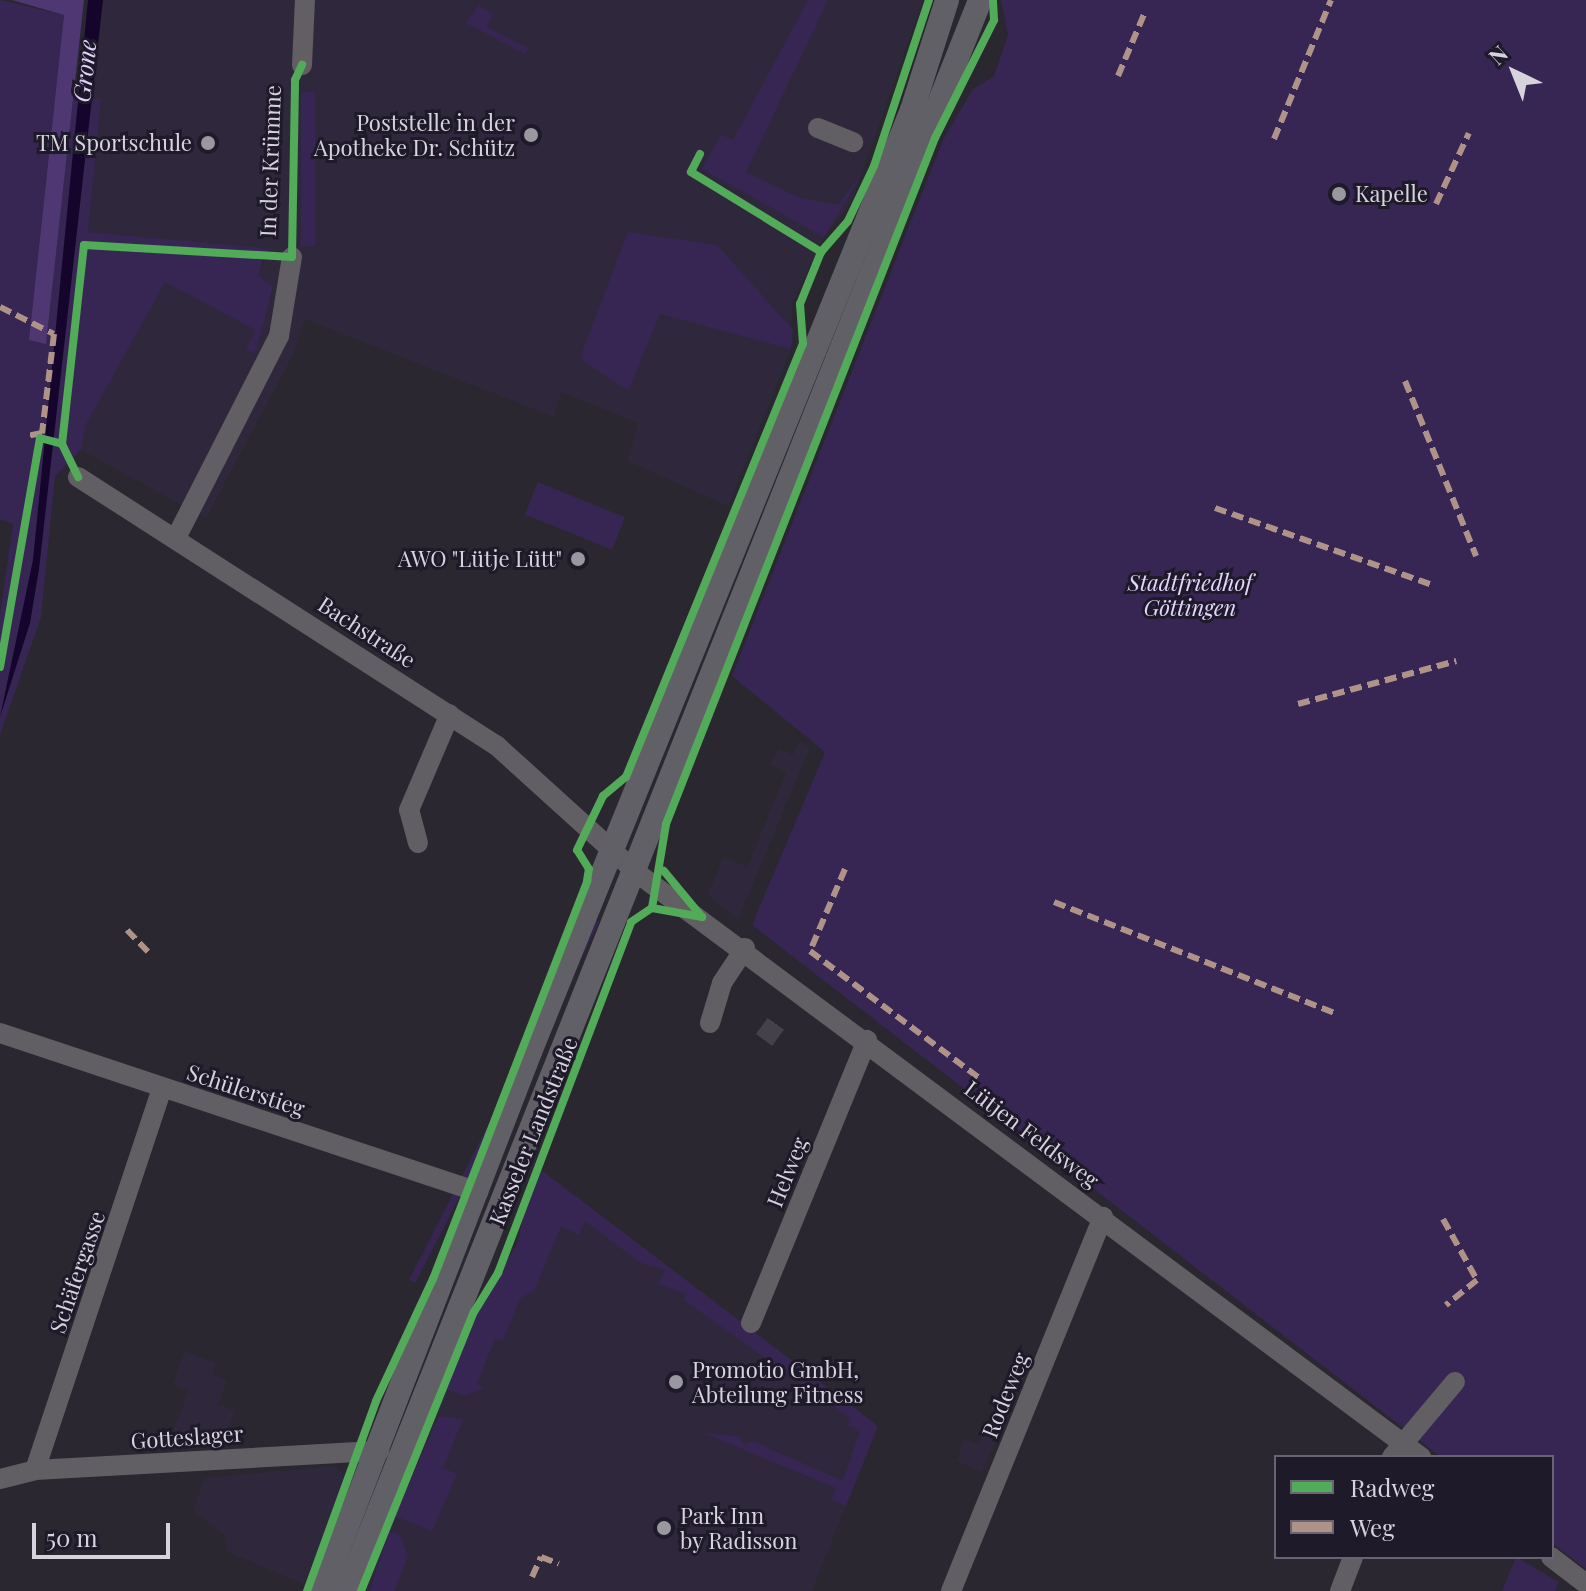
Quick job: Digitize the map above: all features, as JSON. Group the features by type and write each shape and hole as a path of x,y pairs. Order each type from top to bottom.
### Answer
{"main road":[{"name":"Kasseler Landstraße","path":"322,1591 613,851 912,110 947,0"},
{"name":"Kasseler Landstraße","path":"347,1591 637,873 806,427 980,0"}],"street":[{"name":"In der Krümme","path":"302,65 305,0"},
{"path":"818,128 853,142"},
{"name":"In der Krümme","path":"176,538 279,336 292,257"},
{"name":"Bachstraße","path":"78,477 450,714 545,783 613,851"},
{"path":"418,843 409,810 450,714"},
{"name":"Lütjen Feldsweg","path":"613,851 637,873 745,948 1103,1217 1405,1453"},
{"path":"710,1023 722,983 745,948"},
{"name":"Schülerstieg","path":"0,1033 478,1192"},
{"name":"Helweg","path":"751,1323 867,1040"},
{"name":"Schäfergasse","path":"35,1470 162,1088"},
{"name":"Rodeweg","path":"951,1591 1103,1217"},
{"path":"1405,1453 1455,1382"},
{"name":"Gotteslager","path":"0,1479 35,1470 379,1451"},
{"path":"1340,1591 1352,1559"},
{"path":"1554,1559 1586,1584"}],"shaded area":[{"path":"12,0 84,0 46,344 29,340 64,15"},
{"path":"103,0 923,0 852,201 824,237 792,304 791,349 728,506 628,461 638,423 561,392 554,417 305,319 292,357 206,518 81,450 100,254 273,297 273,287 258,276 270,249 88,232 101,99 89,99"},
{"path":"799,742 810,747 738,920 708,895 723,857 747,867 786,773 771,764 778,748 793,755"},
{"path":"536,1166 878,1426 812,1591 365,1591 482,1301 517,1244"},
{"path":"184,1351 216,1363 212,1374 227,1380 218,1404 235,1411 222,1443 166,1448 189,1391 173,1384"},
{"path":"983,1434 996,1439 982,1472 956,1461 965,1439 979,1445"},
{"path":"335,1466 347,1479 304,1584 227,1552 225,1535 193,1511 205,1478"}],"green space":[{"path":"0,0 64,15 29,339 46,344 73,99 101,99 88,232 272,249 264,253 259,276 273,287 255,353 246,349 256,330 165,282 85,426 81,450 55,476 41,617 0,735 0,614 13,524 0,519"},
{"path":"482,0 479,6 493,15 487,27 528,48 525,54 466,23"},
{"path":"808,0 828,0 746,172 800,198 838,205 865,169 824,237 702,169 721,135 733,140"},
{"name":"Stadtfriedhof Göttingen","path":"1001,0 1586,0 1586,1569 1554,1545 1554,1455 1438,1455 752,925 825,752 732,676 943,140 973,89 994,76 1008,35"},
{"path":"301,92 315,92 315,246 301,246"},
{"path":"628,232 717,245 793,330 791,349 660,314 628,391 580,358"},
{"path":"538,482 625,517 612,550 525,514"},
{"path":"593,919 599,922 415,1283 409,1280"},
{"path":"536,1166 878,1426 846,1506 832,1500 836,1488 704,1433 739,1436 744,1445 752,1441 843,1481 860,1430 847,1425 850,1418 684,1300 686,1294 658,1284 665,1270 641,1263 585,1221 579,1235 561,1226 535,1289 520,1299 503,1341 495,1338 477,1384 484,1388 465,1396 447,1389 482,1301 517,1244"},
{"path":"439,1416 463,1419 443,1468 457,1474 432,1531 395,1516"},
{"path":"389,1531 400,1535 408,1556 394,1591 370,1591"},
{"path":"1515,1559 1559,1582 1555,1591 1502,1591"}],"water":[{"name":"Grone","path":"88,0 103,0 39,569 30,623 0,717 33,560"}],"tunnel":[{"path":"764,1040 778,1021"}],"marked path":[{"path":"1274,139 1331,0"},
{"path":"1118,76 1145,12"},
{"path":"1436,204 1469,133"},
{"path":"0,307 54,334 42,433 27,436"},
{"path":"1405,381 1476,556"},
{"path":"1215,508 1430,584"},
{"path":"1298,704 1456,661"},
{"path":"845,869 810,951 979,1078"},
{"path":"1054,902 1334,1013"},
{"path":"127,930 149,953"},
{"path":"1443,1219 1477,1280 1446,1305"},
{"path":"532,1577 541,1557 559,1564"}],"cycle path":[{"path":"307,1591 376,1401 433,1279 587,881 589,869 577,850 603,796 626,777 803,344 800,304 821,252 848,221 874,166 929,0"},
{"path":"361,1591 474,1312 498,1273 631,922 652,908 666,824 935,138 994,20 993,0"},
{"path":"62,444 84,245 292,257 295,80 302,65"},
{"path":"700,154 691,172 821,252"},
{"path":"0,667 40,438 62,444 78,477"},
{"path":"652,908 702,917 664,871"}],"place":[{"name":"Poststelle in der Apotheke Dr. Schütz","path":"531,135"},
{"name":"TM Sportschule","path":"208,143"},
{"name":"Kapelle","path":"1339,194"},
{"name":"AWO \"Lütje Lütt\"","path":"578,559"},
{"name":"Promotio GmbH, Abteilung Fitness","path":"676,1382"},
{"name":"Park Inn by Radisson","path":"664,1528"}]}
